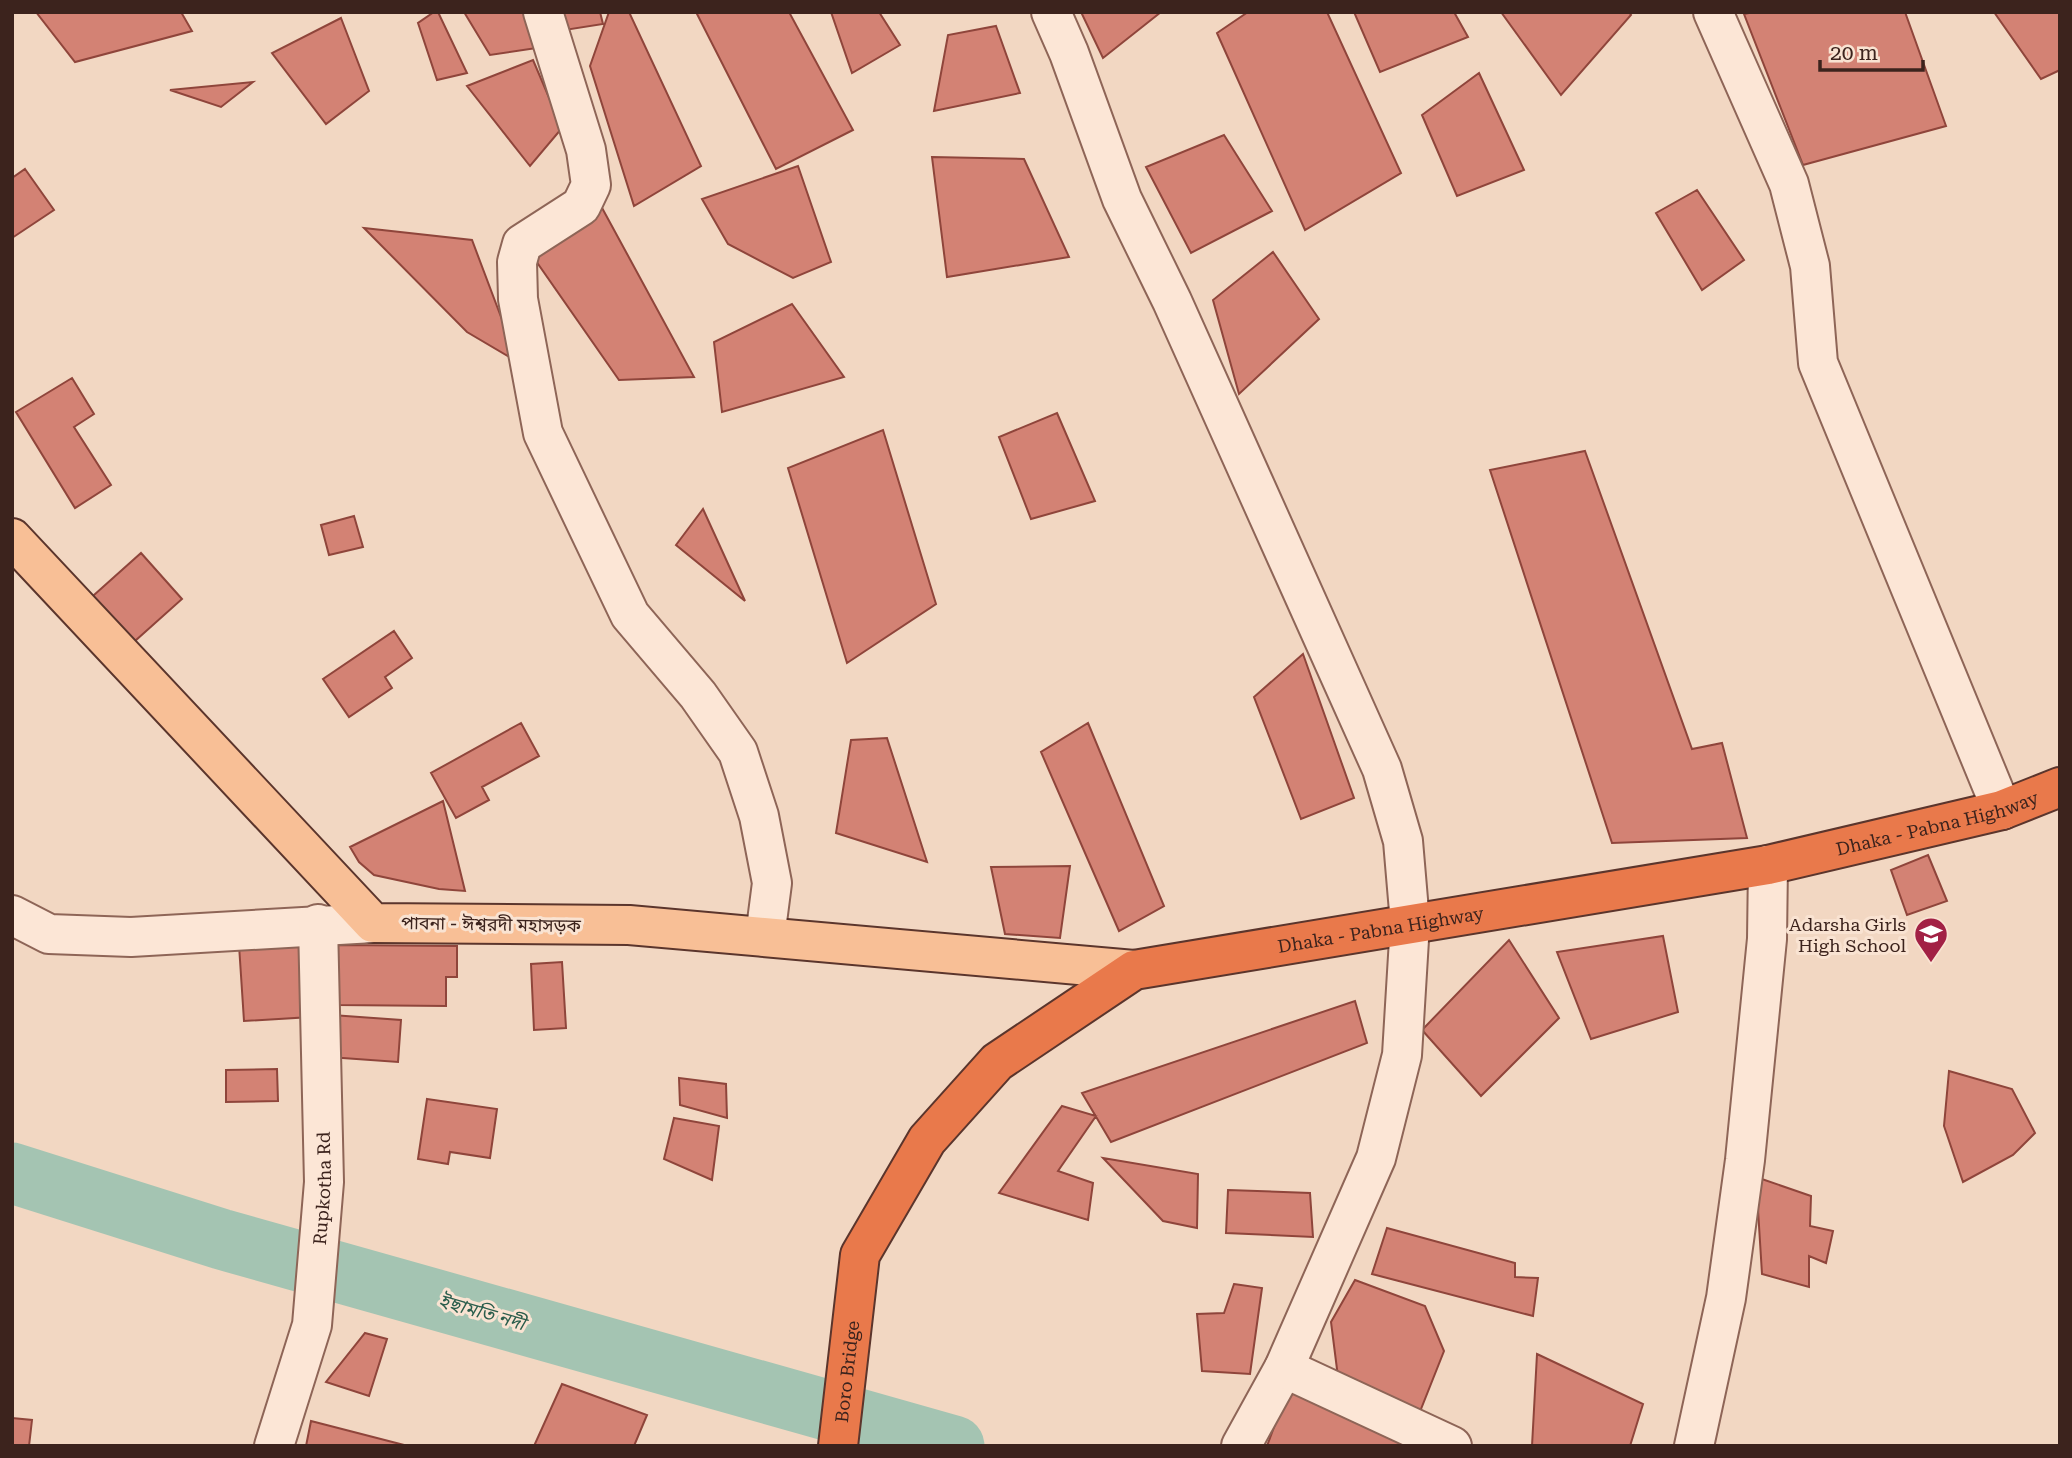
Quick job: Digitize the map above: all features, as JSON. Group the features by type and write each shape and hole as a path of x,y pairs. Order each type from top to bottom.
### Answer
{"highway":[{"name":"Dhaka - Pabna Highway","path":"855,1295 860,1255 927,1140 997,1062 1134,970 1768,865 2002,810 2060,787"},
{"name":"Boro Bridge","path":"838,1446 855,1295"}],"main road":[{"path":"12,538 373,923"},
{"name":"পাবনা - ঈশ্বরদী মহাসড়ক","path":"373,923 629,925 1134,970"}],"street":[{"path":"543,12 586,150 591,186 581,206 522,244 517,262 517,299 543,433 630,615 698,695 738,752 760,816 772,883 765,937"},
{"path":"1051,12 1069,53 1122,199 1172,301 1382,769 1403,841 1410,923 1402,1055 1376,1158 1284,1368 1245,1442"},
{"path":"1713,12 1788,184 1810,266 1816,311 1818,363 2002,810"},
{"path":"1694,1446 1726,1298 1743,1174 1767,939 1768,865"},
{"path":"12,915 49,934 131,937 317,924 373,923"},
{"name":"Rupkotha Rd","path":"274,1446 313,1325 324,1182 317,924"},
{"path":"1284,1368 1452,1446"}],"building":[{"path":"36,12 181,12 192,31 75,62"},
{"path":"438,12 467,73 437,80 418,23"},
{"path":"464,12 529,12 550,46 490,55"},
{"path":"559,12 600,12 603,24 565,30"},
{"path":"609,12 629,12 701,166 634,206 590,66"},
{"path":"696,12 789,12 853,130 776,169"},
{"path":"831,12 879,12 900,45 852,73"},
{"path":"1081,12 1161,12 1103,58"},
{"path":"1248,12 1327,12 1401,173 1305,230 1217,33"},
{"path":"1354,12 1454,12 1468,37 1380,72"},
{"path":"1501,12 1629,12 1631,15 1561,95"},
{"path":"1905,12 1946,126 1803,165 1744,14"},
{"path":"1994,12 2060,12 2060,70 2041,79"},
{"path":"341,18 369,91 326,124 272,53"},
{"path":"996,26 1020,93 934,111 948,35"},
{"path":"533,60 562,128 530,166 467,86"},
{"path":"1479,73 1524,170 1457,196 1422,115"},
{"path":"253,82 221,107 170,90"},
{"path":"1224,135 1272,211 1191,253 1146,167"},
{"path":"932,157 1024,159 1069,257 947,277"},
{"path":"798,166 831,262 793,278 728,244 702,199"},
{"path":"25,169 54,210 12,238 12,178"},
{"path":"1697,190 1744,260 1702,290 1656,213"},
{"path":"601,206 694,377 619,380 529,251"},
{"path":"364,228 472,240 518,362 467,332"},
{"path":"1273,252 1319,319 1239,394 1213,300"},
{"path":"792,304 844,377 722,412 714,342"},
{"path":"72,378 94,414 74,427 111,485 75,508 16,412"},
{"path":"1057,413 1095,501 1031,519 999,437"},
{"path":"883,430 936,604 847,663 788,468"},
{"path":"1585,451 1692,749 1722,743 1747,838 1612,843 1490,470"},
{"path":"703,509 745,601 676,545"},
{"path":"354,516 363,547 329,555 321,525"},
{"path":"141,553 182,599 126,649 85,603"},
{"path":"394,631 412,658 385,677 392,688 349,717 323,679"},
{"path":"1303,654 1354,798 1301,819 1254,697"},
{"path":"521,723 539,756 482,787 489,800 456,818 431,773"},
{"path":"1088,723 1164,906 1119,931 1041,752"},
{"path":"887,738 927,862 836,833 851,740"},
{"path":"443,801 465,891 439,889 374,875 359,862 350,847"},
{"path":"1928,855 1947,901 1907,915 1891,870"},
{"path":"1070,866 1060,938 1005,934 991,867"},
{"path":"1663,936 1678,1012 1591,1039 1557,952"},
{"path":"1509,940 1559,1018 1481,1096 1422,1030"},
{"path":"305,941 311,1017 244,1021 239,945"},
{"path":"337,945 457,946 457,977 446,977 446,1006 337,1005"},
{"path":"562,962 566,1028 534,1030 531,964"},
{"path":"1355,1001 1367,1043 1111,1142 1082,1093"},
{"path":"332,1015 401,1020 398,1062 329,1057"},
{"path":"277,1069 278,1101 226,1102 226,1070"},
{"path":"1949,1071 2012,1089 2035,1133 2013,1155 1963,1182 1944,1126"},
{"path":"679,1078 726,1084 727,1118 680,1105"},
{"path":"427,1099 497,1109 490,1158 450,1152 448,1164 418,1159"},
{"path":"1062,1106 1096,1116 1058,1171 1093,1183 1088,1220 999,1193"},
{"path":"674,1118 719,1126 712,1180 664,1159"},
{"path":"1103,1158 1198,1174 1197,1228 1163,1221"},
{"path":"1756,1177 1811,1196 1810,1226 1833,1231 1826,1263 1809,1256 1809,1287 1762,1274"},
{"path":"1228,1190 1310,1193 1313,1237 1226,1233"},
{"path":"1387,1228 1515,1263 1515,1277 1538,1278 1533,1316 1372,1274"},
{"path":"1355,1280 1425,1306 1444,1351 1417,1419 1338,1377 1331,1322"},
{"path":"1234,1284 1262,1288 1250,1374 1202,1371 1197,1314 1224,1313"},
{"path":"365,1333 387,1339 369,1396 326,1382"},
{"path":"1537,1354 1643,1404 1630,1446 1532,1446"},
{"path":"562,1384 647,1415 634,1446 534,1446"},
{"path":"1290,1384 1426,1446 1267,1446"},
{"path":"12,1418 32,1420 29,1446 12,1446"},
{"path":"311,1421 408,1446 306,1446"}],"waterway":[{"name":"ইছামতি নদী","path":"12,1173 221,1239 954,1446"}],"place":[{"name":"Adarsha Girls High School","path":"1931,964"}]}
